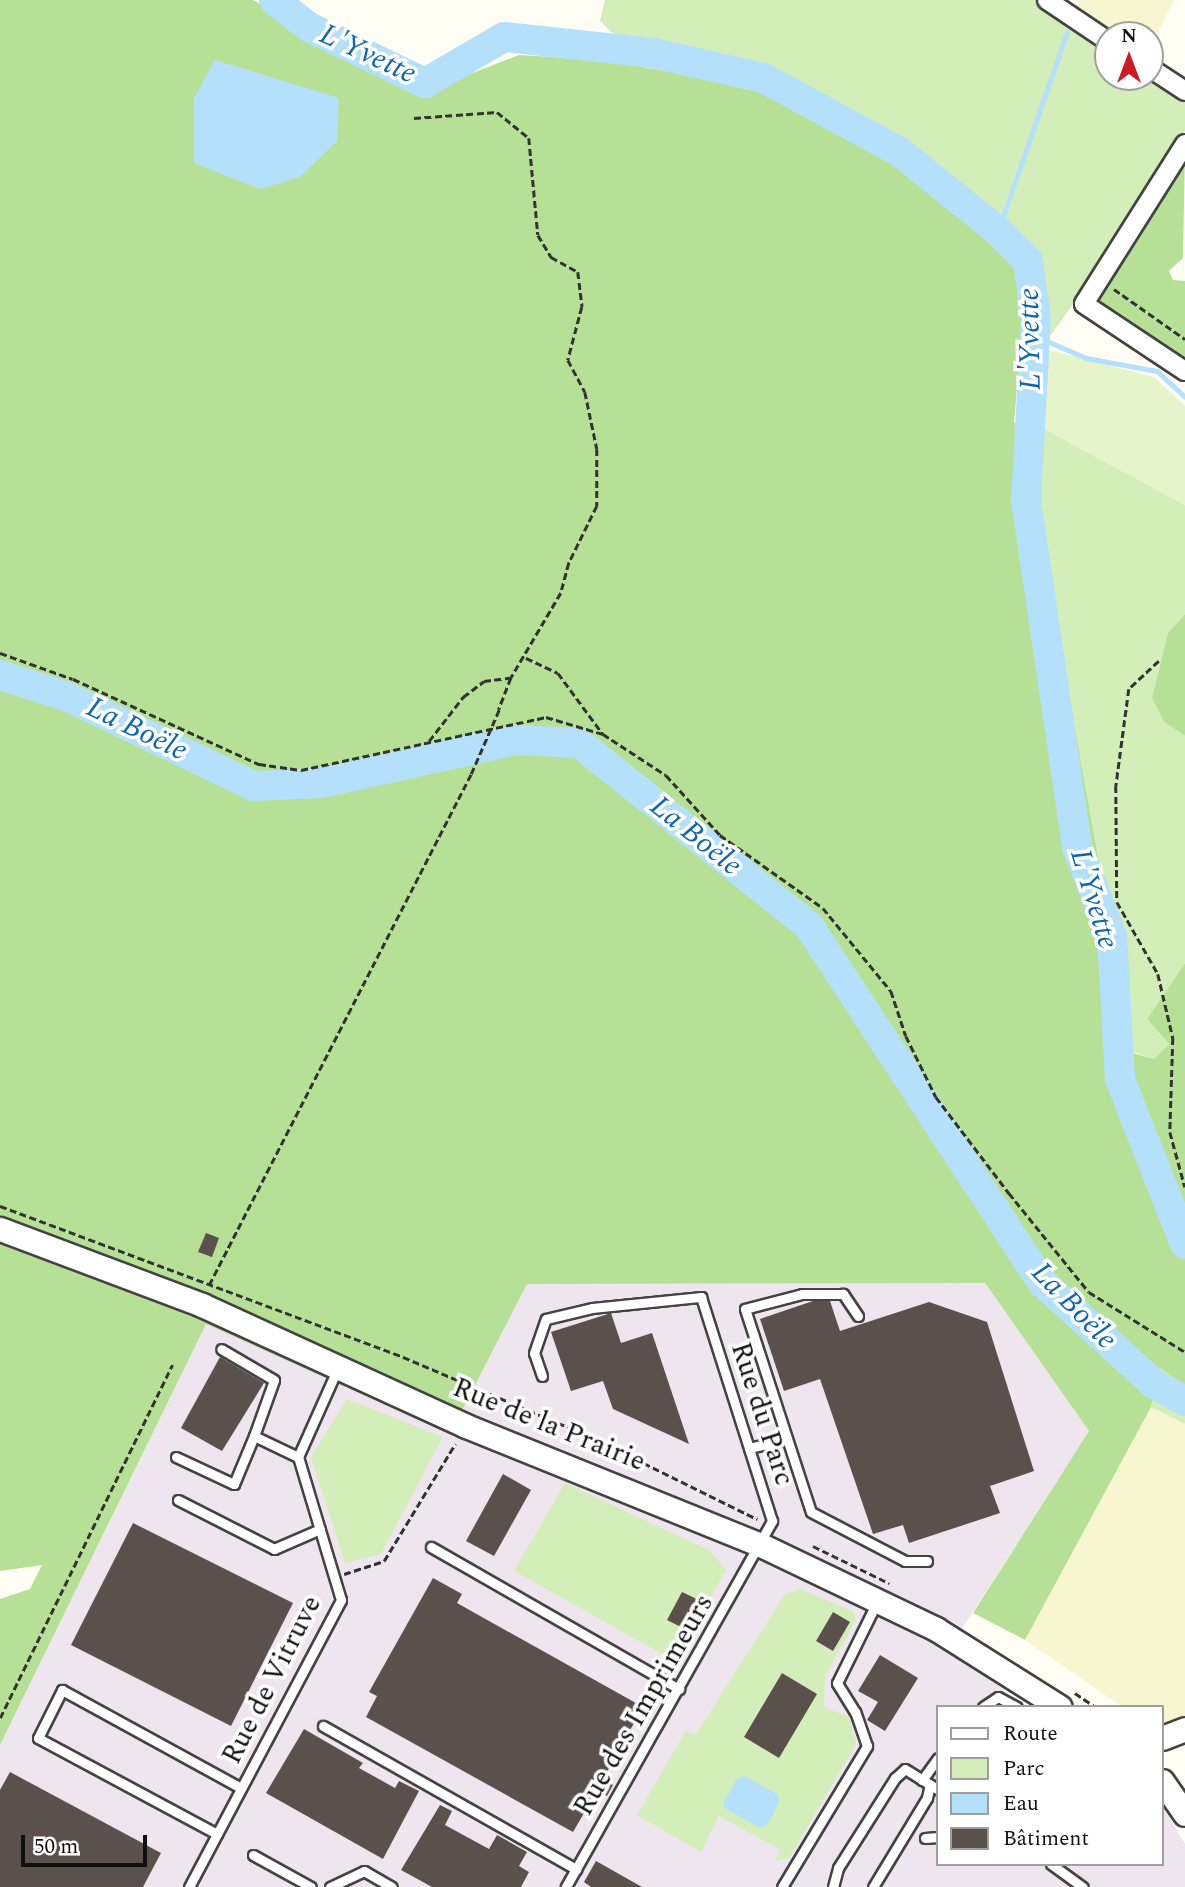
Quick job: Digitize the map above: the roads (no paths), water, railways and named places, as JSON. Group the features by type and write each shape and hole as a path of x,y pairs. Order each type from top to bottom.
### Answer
{"street":[{"path":"1046,0 1094,32"},
{"path":"1164,77 1185,91"},
{"path":"1185,144 1084,304 1185,371"},
{"name":"Rue de la Prairie","path":"0,1229 202,1305 337,1370 466,1426 766,1535 886,1593 936,1629 1065,1699"},
{"path":"1164,1737 1185,1729"},
{"path":"1164,1783 1184,1804"}],"lane":[{"path":"858,1316 843,1294 802,1294 745,1309 811,1512 905,1561 927,1561"},
{"name":"Rue du Parc","path":"542,1376 534,1353 546,1320 592,1308 701,1297 749,1448 766,1535"},
{"path":"176,1457 234,1484 274,1380 221,1349"},
{"path":"254,1436 298,1457 337,1370"},
{"path":"749,1448 787,1439"},
{"name":"Rue de Vitruve","path":"189,1887 341,1600 298,1457"},
{"path":"178,1500 274,1549 320,1529"},
{"name":"Rue des Imprimeurs","path":"566,1887 766,1535"},
{"path":"431,1548 679,1689"},
{"path":"782,1887 867,1746 855,1712 837,1684 886,1593"},
{"path":"217,1834 37,1738 62,1690 241,1788"},
{"path":"986,1705 998,1697 1013,1705"},
{"path":"323,1726 576,1869"},
{"path":"873,1887 927,1798 936,1765"},
{"path":"833,1887 838,1868 894,1778 905,1769 930,1785"},
{"path":"925,1838 936,1837"},
{"path":"253,1855 311,1887"},
{"path":"1054,1866 1083,1887"},
{"path":"330,1887 363,1871 393,1887"}],"water":[{"path":"215,60 339,98 337,141 300,177 260,189 194,163 194,98"},
{"path":"745,1776 777,1794 780,1801 768,1824 760,1828 726,1809 723,1803 737,1779"}],"waterway":[{"name":"L'Yvette","path":"274,0 309,27 425,83 504,37 653,53 764,78 900,152 998,231 1028,261 1036,318 1026,500 1077,847 1112,936 1120,1079 1185,1244"},
{"path":"998,231 1067,32"},
{"path":"1035,336 1086,358 1157,371 1185,397"},
{"name":"La Boële","path":"0,675 66,696 254,786 321,783 517,740 579,743 809,926 1043,1283 1154,1384 1185,1401"}]}
